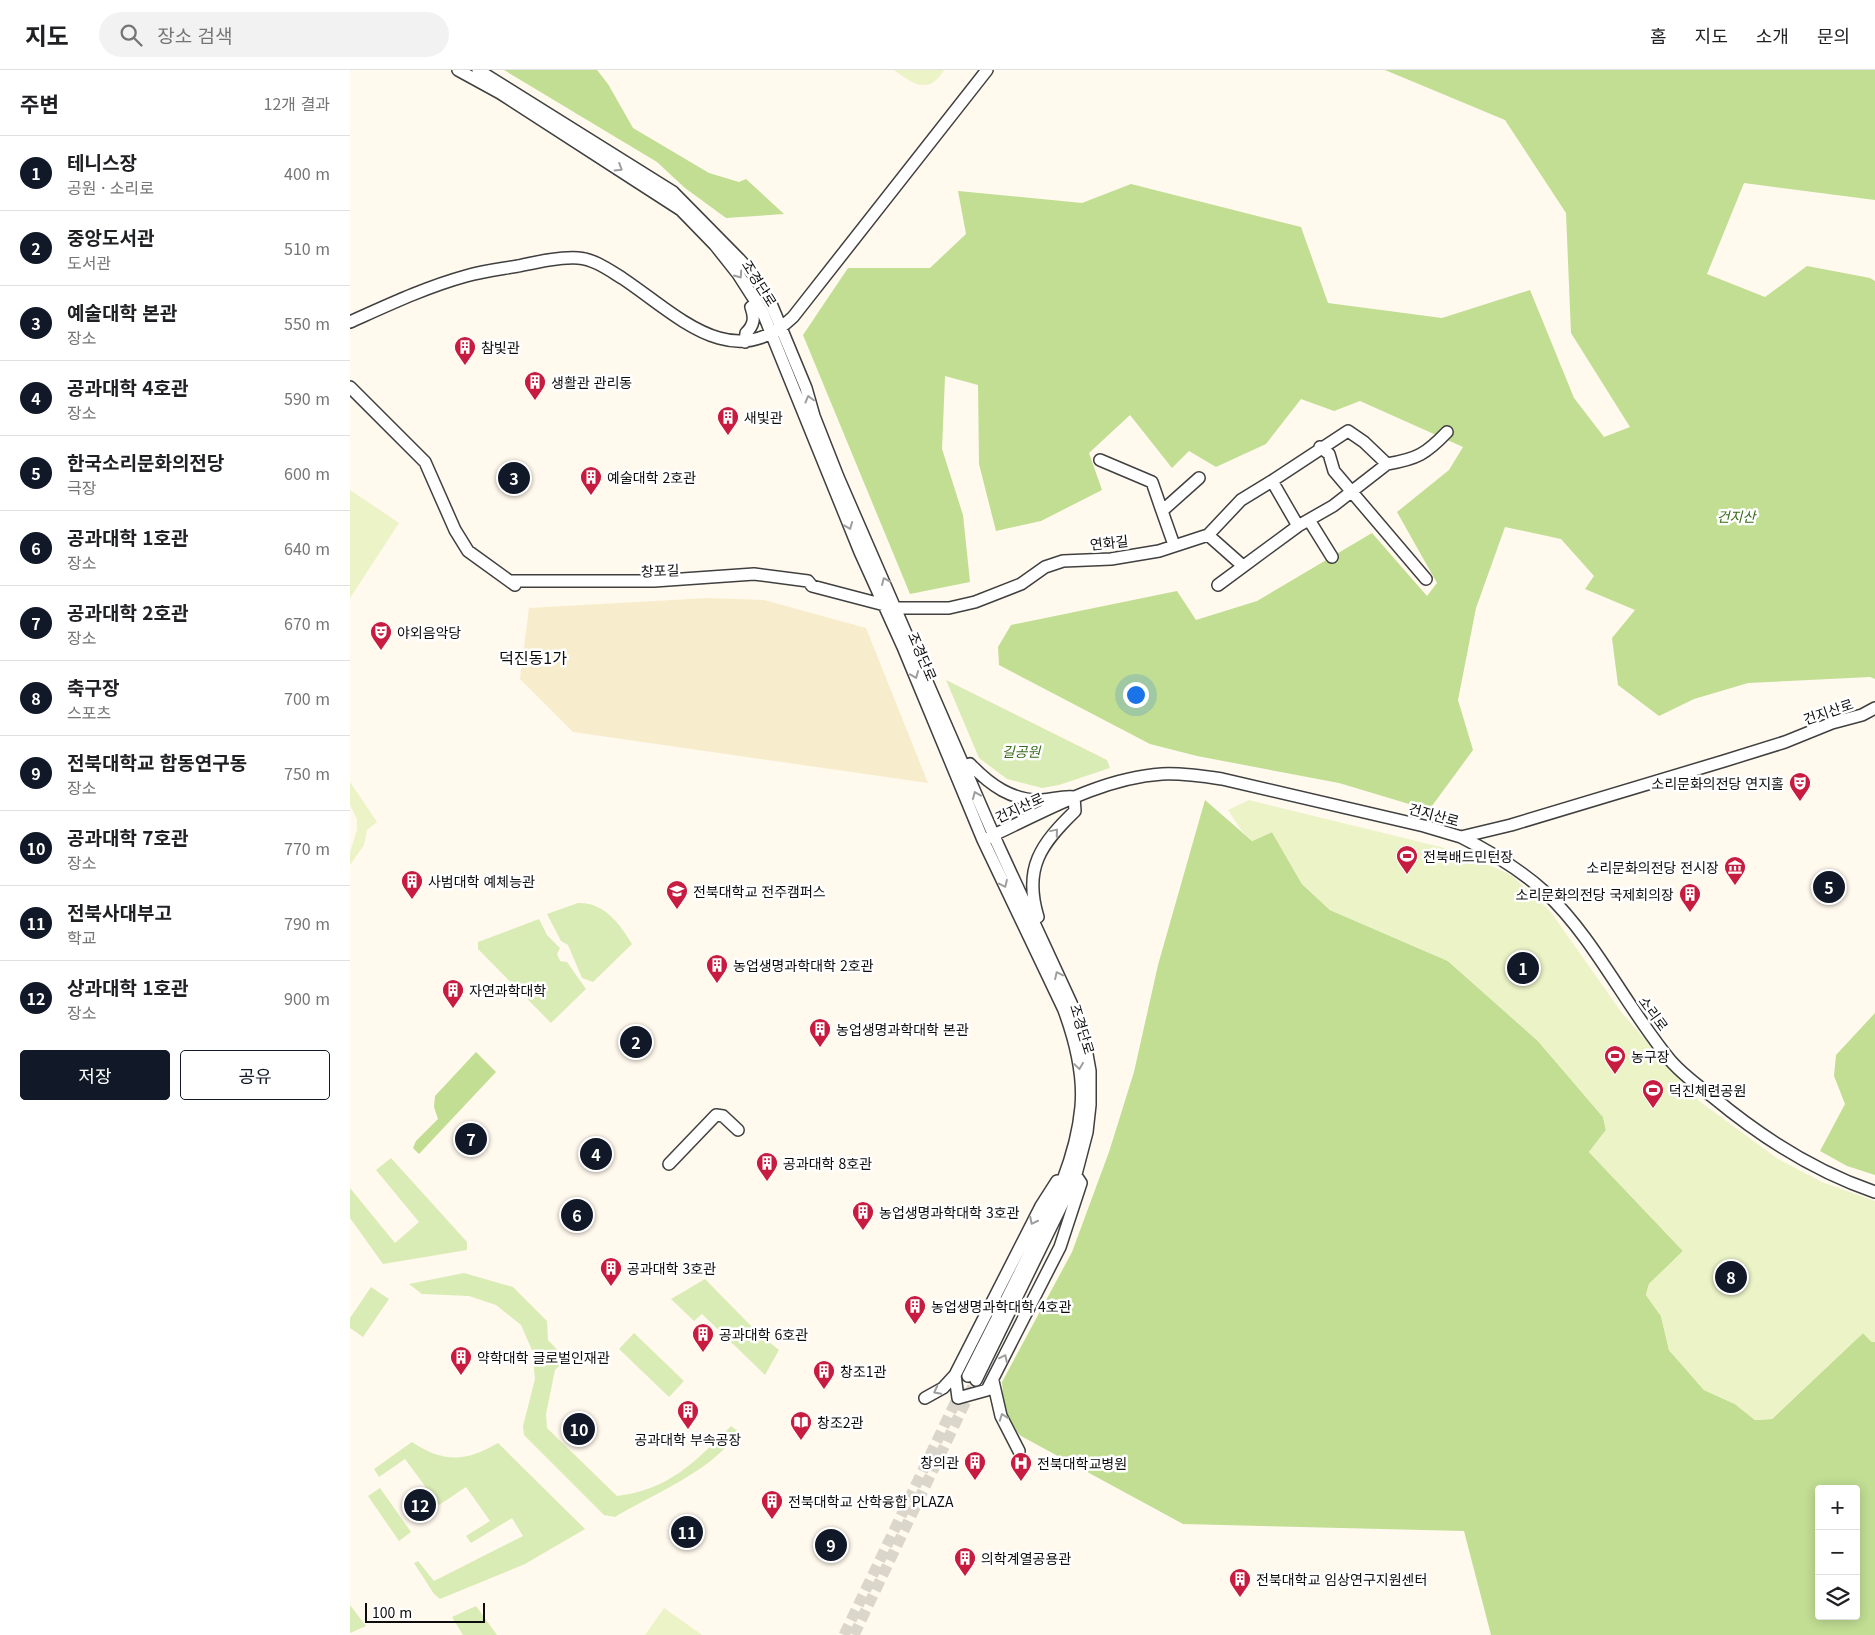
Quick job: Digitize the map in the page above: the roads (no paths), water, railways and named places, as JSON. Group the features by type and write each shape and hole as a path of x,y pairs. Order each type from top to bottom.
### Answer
{"street":[{"name":"조경단로","path":"458,70 508,98 681,210 716,244 757,303 763,313 860,552 891,607 964,767 989,837 1043,943 1080,1026 1090,1071 1090,1105 1087,1132 1072,1171 1039,1233 972,1378"},
{"name":"조경단로","path":"478,70 673,192 699,216 756,278 782,327 838,477 891,607 1072,1032 1080,1076 1081,1105 1072,1171"},
{"path":"350,322 427,289 467,276 547,260 579,258 603,266 694,328 720,340 745,342 771,335 793,317 987,70"},
{"path":"745,342 746,333 752,326 754,316 751,306 757,303"},
{"name":"창포길","path":"350,387 425,462 455,530 468,551 518,588 751,581 783,582 806,588 812,586 891,607"},
{"path":"1243,566 1208,535 1241,500 1320,447 1348,431 1364,442 1387,464"},
{"path":"1218,586 1298,526 1332,506 1387,464 1412,460 1429,452 1447,432"},
{"path":"1320,447 1329,454 1334,470 1426,579"},
{"path":"1100,460 1152,482 1174,545"},
{"path":"1162,511 1199,478"},
{"path":"1272,481 1298,526"},
{"path":"1309,520 1332,557"},
{"name":"연화길","path":"891,607 949,608 1001,594 1021,584 1044,567 1063,561 1111,559 1159,551 1208,535"},
{"name":"건지산로","path":"989,837 1074,797 1144,776 1161,774 1196,775 1266,789 1461,837 1511,825 1785,742 1832,723 1862,715 1875,708"},
{"path":"964,767 970,764 998,789 1024,798 1044,800 1061,796 1074,797 1075,811 1045,843 1038,854 1034,868 1032,897 1043,943"},
{"name":"소리로","path":"1461,837 1517,870 1547,894 1572,922 1656,1041 1672,1061 1697,1084 1730,1112 1783,1148 1846,1183 1875,1192"},
{"path":"669,1164 716,1115 723,1116 738,1130"},
{"path":"925,1398 944,1388 955,1375 1041,1206 1064,1168 1072,1171 1081,1183 1060,1248 993,1381 987,1390 958,1398 955,1375"},
{"path":"993,1381 1002,1416 1019,1451"}],"tunnel":[{"path":"844,1635 968,1376"},
{"path":"854,1635 976,1380"}],"place":[{"name":"참빛관","path":"465,366"},
{"name":"생활관 관리동","path":"535,401"},
{"name":"새빛관","path":"728,436"},
{"name":"예술대학 본관","path":"514,478"},
{"name":"예술대학 2호관","path":"591,496"},
{"name":"야외음악당","path":"381,651"},
{"name":"소리문화의전당 연지홀","path":"1800,802"},
{"name":"전북배드민턴장","path":"1407,875"},
{"name":"소리문화의전당 전시장","path":"1735,886"},
{"name":"한국소리문화의전당","path":"1829,887"},
{"name":"사범대학 예체능관","path":"412,900"},
{"name":"전북대학교 전주캠퍼스","path":"677,910"},
{"name":"소리문화의전당 국제회의장","path":"1690,913"},
{"name":"테니스장","path":"1523,968"},
{"name":"농업생명과학대학 2호관","path":"717,984"},
{"name":"자연과학대학","path":"453,1009"},
{"name":"중앙도서관","path":"636,1042"},
{"name":"농업생명과학대학 본관","path":"820,1048"},
{"name":"농구장","path":"1615,1075"},
{"name":"덕진체련공원","path":"1653,1109"},
{"name":"공과대학 2호관","path":"471,1139"},
{"name":"공과대학 4호관","path":"596,1154"},
{"name":"공과대학 8호관","path":"767,1182"},
{"name":"공과대학 1호관","path":"577,1215"},
{"name":"농업생명과학대학 3호관","path":"863,1231"},
{"name":"축구장","path":"1731,1277"},
{"name":"공과대학 3호관","path":"611,1287"},
{"name":"농업생명과학대학 4호관","path":"915,1325"},
{"name":"공과대학 6호관","path":"703,1353"},
{"name":"약학대학 글로벌인재관","path":"461,1376"},
{"name":"창조1관","path":"824,1390"},
{"name":"공과대학 7호관","path":"579,1429"},
{"name":"공과대학 부속공장","path":"688,1430"},
{"name":"창조2관","path":"801,1441"},
{"name":"창의관","path":"975,1481"},
{"name":"전북대학교병원","path":"1021,1482"},
{"name":"상과대학 1호관","path":"420,1505"},
{"name":"전북대학교 산학융합 PLAZA","path":"772,1520"},
{"name":"전북사대부고","path":"687,1532"},
{"name":"전북대학교 합동연구동","path":"831,1545"},
{"name":"의학계열공용관","path":"965,1577"},
{"name":"전북대학교 임상연구지원센터","path":"1240,1598"}],"district":[{"name":"덕진동1가","path":"533,657"}],"park label":[{"name":"건지산","path":"1736,516"},
{"name":"길공원","path":"1021,751"}]}
